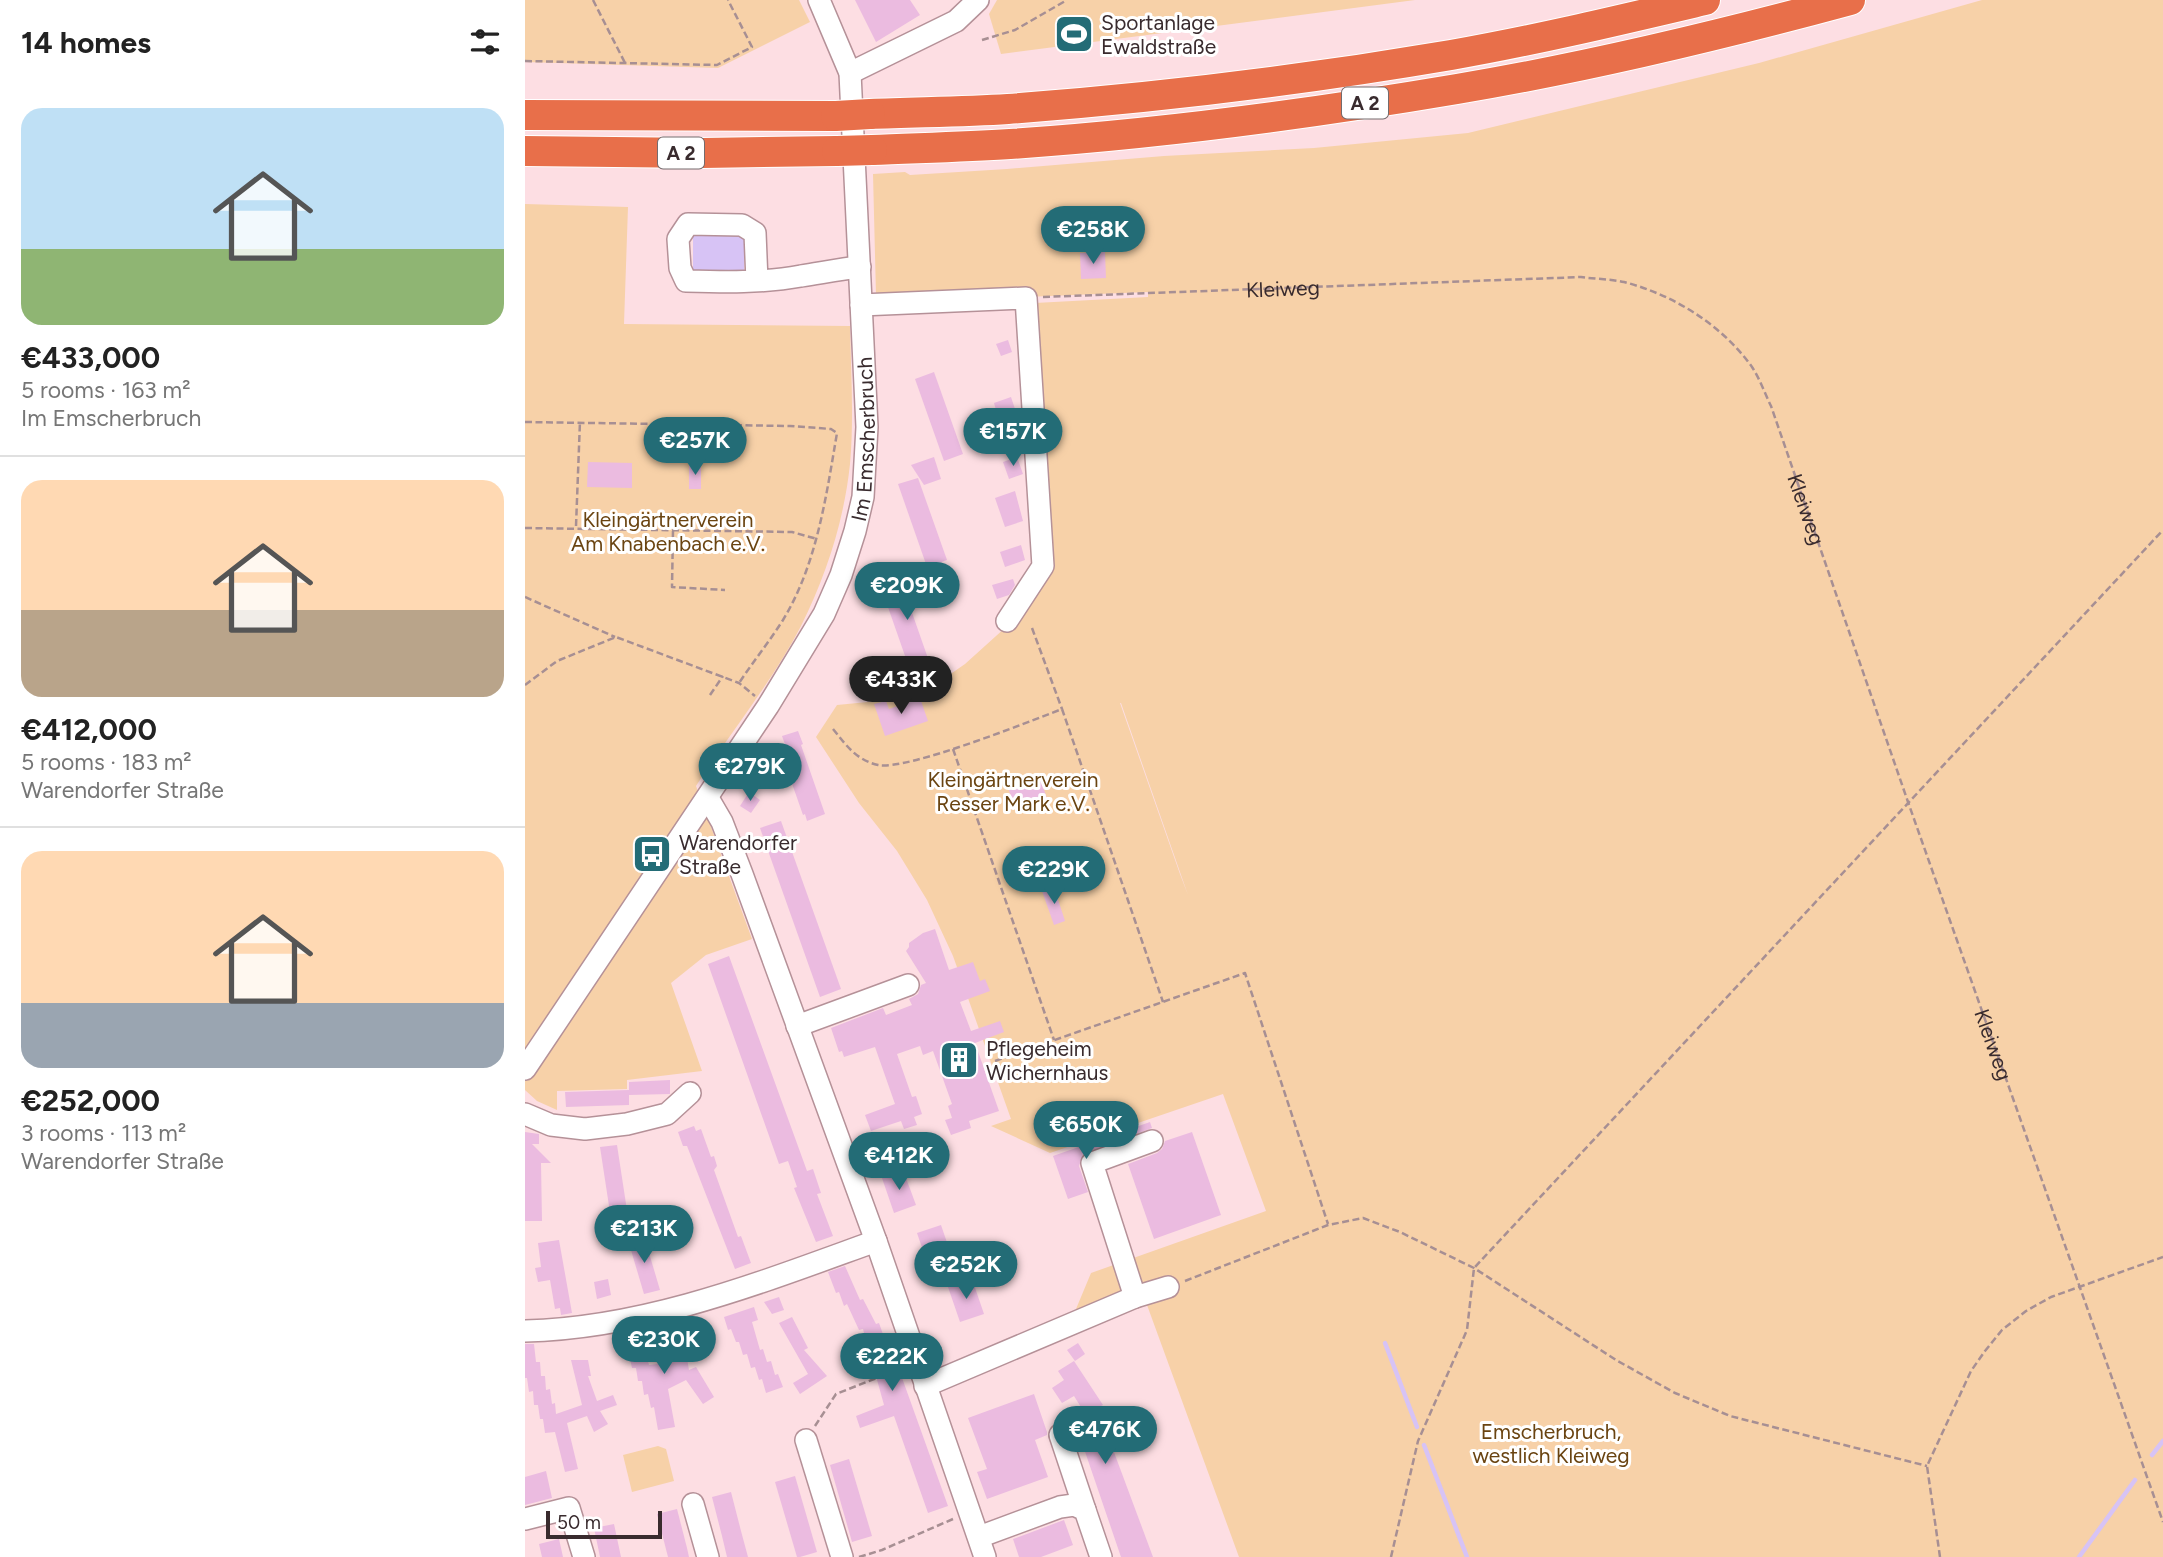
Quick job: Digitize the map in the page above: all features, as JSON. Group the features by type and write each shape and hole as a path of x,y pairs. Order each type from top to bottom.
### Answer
{"highway":[{"name":"A 2","path":"525,115 836,116 1006,109 1156,96 1305,77 1452,54 1590,27 1705,0"},
{"name":"A 2","path":"525,151 690,153 872,150 1009,144 1161,130 1458,89 1608,59 1850,0"}],"street":[{"path":"819,0 850,73 956,21 978,0"},
{"name":"Im Emscherbruch","path":"525,1069 768,706 824,614 841,575 863,497 867,427 850,73"},
{"path":"757,281 860,267"},
{"path":"861,305 1026,298 1043,566 1007,621"},
{"path":"708,798 722,822 876,1241 982,1547 1060,1507 1074,1505 1085,1510"},
{"path":"797,1026 908,985"},
{"path":"525,1114 551,1125 585,1129 627,1124 667,1114 689,1093"},
{"path":"1135,1297 1092,1163 1152,1141"},
{"path":"525,1331 643,1317 741,1289 876,1241"},
{"path":"925,1386 1135,1297 1168,1287"},
{"path":"1061,1435 1101,1557"},
{"path":"806,1440 842,1557"},
{"path":"693,1504 708,1557"},
{"path":"525,1519 569,1508 584,1557"}],"path":[{"path":"593,0 625,63"},
{"path":"525,61 717,65 752,47 728,0"},
{"path":"982,40 1015,30 1067,0"},
{"name":"Kleiweg","path":"1026,298 1581,277 1623,282 1658,294 1700,316 1728,338 1753,369 1771,406 2163,1522"},
{"path":"525,422 580,421 831,429 837,433 817,539 783,619 739,682"},
{"path":"576,528 580,421"},
{"path":"525,528 792,533 817,539"},
{"path":"1391,1557 1419,1441 1467,1330 1474,1268 2163,530"},
{"path":"673,531 672,587 725,590"},
{"path":"525,597 616,637 739,682 768,706"},
{"path":"1032,628 1163,1002"},
{"path":"525,685 557,661 616,637"},
{"path":"710,695 723,676"},
{"path":"833,730 848,750 860,758 878,765 894,765 953,748 1062,709"},
{"path":"953,748 1054,1040"},
{"path":"995,1061 1245,973 1328,1225"},
{"path":"1168,1287 1328,1225 1363,1218 1400,1232 1474,1268 1616,1360 1675,1394 1763,1426 1927,1466"},
{"path":"1940,1557 1927,1466 1971,1371 1985,1351 2002,1330 2026,1311 2078,1286 2163,1257"},
{"path":"806,1440 837,1394 917,1362"},
{"path":"859,1557 882,1550 929,1527 970,1512"}],"green space":[{"path":"525,0 799,0 810,22 718,68 525,62"},
{"name":"Sportanlage Ewaldstraße","path":"997,0 1415,0 1001,54 989,14"},
{"path":"1982,0 2163,0 2163,1557 1239,1557 1147,1305 1066,1333 1091,1273 1266,1211 1223,1094 1050,1153 991,1126 1011,1119 953,956 927,900 897,851 859,803 816,737 837,705 888,700 939,682 965,664 1006,627 1049,562 1035,303 1148,297 1148,292 1025,297 876,295 873,174 905,172 910,175 1314,148 1468,133 1759,63","holes":["1120,703 1121,703 1188,895"]},
{"name":"Kleingärtnerverein Am Knabenbach e.V.","path":"525,204 628,207 624,324 850,326 850,464 843,506 826,568 790,647 696,786 752,939 706,955 671,983 702,1071 627,1080 627,1089 557,1091 557,1110 537,1101 525,1090"},
{"path":"658,1446 666,1449 674,1481 632,1492 623,1455"}],"shaded area":[{"path":"693,232 745,233 744,271 693,271"}],"building":[{"path":"855,0 910,0 920,15 876,42"},
{"path":"1105,252 1106,278 1081,279 1080,253"},
{"path":"1008,340 1012,352 1001,356 996,344"},
{"path":"934,372 963,454 944,461 915,379"},
{"path":"1011,397 1019,421 1001,427 994,403"},
{"path":"934,457 941,479 924,485 911,465"},
{"path":"1017,457 1023,474 1009,479 1003,462"},
{"path":"588,462 632,463 632,488 587,487"},
{"path":"689,464 701,464 701,489 689,489"},
{"path":"918,478 947,560 927,567 898,484"},
{"path":"1015,491 1023,521 1005,527 995,498"},
{"path":"1021,545 1025,560 1005,567 1000,552"},
{"path":"909,574 918,601 909,604 931,667 911,673 882,590 896,586 894,579"},
{"path":"1013,579 1015,585 1009,595 997,599 992,585"},
{"path":"920,698 928,721 885,736 874,704 886,701 889,709"},
{"path":"798,731 825,814 807,821 781,752 787,750 782,736"},
{"path":"1015,773 1020,785 1040,778 1048,801 1017,812 1004,777"},
{"path":"749,792 760,800 751,813 740,806"},
{"path":"781,821 841,989 820,997 760,828"},
{"path":"1054,887 1065,921 1054,925 1042,891"},
{"path":"935,929 949,970 973,962 980,981 985,979 990,991 960,1002 971,1031 1000,1021 1004,1032 975,1043 999,1111 969,1121 971,1128 951,1135 945,1120 952,1118 948,1106 952,1104 933,1051 923,1055 920,1046 897,1054 912,1097 916,1096 922,1114 914,1117 917,1125 904,1129 901,1121 871,1131 865,1115 895,1104 875,1047 844,1057 842,1051 839,1052 831,1028 883,1008 886,1015 912,1005 909,999 918,994 921,985 926,983 906,951 909,943 923,933"},
{"path":"729,956 807,1171 813,1169 821,1193 817,1194 833,1236 816,1242 794,1188 797,1187 788,1161 779,1164 708,964"},
{"path":"670,1080 670,1094 629,1095 629,1105 566,1107 565,1092 629,1090 629,1082"},
{"path":"1150,1122 1152,1128 1083,1154 1079,1166 1088,1192 1068,1199 1053,1156"},
{"path":"694,1126 696,1131 701,1129 711,1157 714,1156 717,1166 714,1170 738,1237 741,1236 751,1263 735,1269 687,1146 683,1146 678,1132"},
{"path":"525,1132 539,1134 539,1144 532,1144 551,1163 541,1163 542,1221 525,1221"},
{"path":"1192,1132 1221,1215 1154,1239 1128,1164 1157,1153 1165,1141"},
{"path":"617,1145 628,1217 611,1219 600,1147"},
{"path":"903,1170 916,1205 894,1213 882,1178"},
{"path":"941,1225 953,1260 929,1268 917,1233"},
{"path":"644,1236 660,1290 644,1294 628,1240"},
{"path":"559,1240 572,1313 561,1315 560,1308 555,1309 550,1280 538,1282 535,1268 541,1267 538,1243"},
{"path":"845,1266 860,1300 863,1299 876,1324 879,1323 884,1337 887,1336 948,1506 928,1513 894,1416 860,1428 856,1416 884,1405 863,1329 859,1330 847,1304 844,1306 839,1292 836,1293 828,1272"},
{"path":"608,1279 611,1295 597,1299 594,1282"},
{"path":"972,1279 984,1314 960,1322 948,1287"},
{"path":"779,1297 784,1310 772,1314 764,1302"},
{"path":"754,1307 758,1320 752,1322 760,1350 763,1349 767,1362 771,1361 775,1375 778,1374 783,1387 766,1393 762,1379 759,1380 755,1367 751,1368 747,1354 743,1355 739,1342 736,1342 731,1329 728,1330 724,1317"},
{"path":"792,1317 808,1348 804,1350 827,1376 800,1394 793,1383 808,1374 779,1323"},
{"path":"640,1330 649,1365 673,1362 669,1337 683,1335 689,1370 696,1367 714,1397 703,1404 686,1380 668,1389 675,1427 658,1430 654,1407 651,1408 648,1394 644,1395 642,1381 638,1381 636,1368 632,1368 629,1354 626,1355 622,1334"},
{"path":"1078,1343 1085,1354 1075,1361 1067,1350"},
{"path":"525,1344 534,1344 536,1362 540,1362 541,1376 545,1376 546,1390 550,1389 556,1414 582,1405 571,1360 588,1360 591,1376 588,1376 597,1401 613,1395 617,1405 600,1411 608,1424 594,1432 587,1416 567,1423 578,1469 565,1472 555,1432 545,1433 538,1405 534,1405 533,1391 529,1392 525,1378"},
{"path":"1074,1361 1103,1405 1099,1407 1107,1427 1105,1428 1153,1557 1121,1557 1080,1437 1096,1431 1074,1396 1062,1403 1052,1388 1064,1380 1058,1371"},
{"path":"1034,1394 1047,1432 1047,1435 1035,1440 1048,1477 987,1499 977,1472 987,1469 968,1418"},
{"path":"849,1459 872,1536 852,1542 830,1465"},
{"path":"546,1471 552,1498 525,1505 525,1477"},
{"path":"795,1476 817,1552 800,1557 797,1557 775,1482"},
{"path":"731,1492 748,1557 727,1557 712,1497"},
{"path":"677,1509 689,1557 668,1557 657,1514"},
{"path":"1064,1520 1073,1545 1041,1557 1019,1557 1013,1539"},
{"path":"614,1524 621,1557 600,1557 594,1528"},
{"path":"559,1539 563,1557 542,1557 539,1544"}],"waterway":[{"path":"1385,1343 1417,1427"},
{"path":"2152,1455 2163,1441"},
{"path":"1424,1445 1467,1557"},
{"path":"2079,1557 2135,1480"}],"place":[{"name":"Sportanlage Ewaldstraße","path":"1074,34"},
{"name":"Warendorfer Straße","path":"652,854"},
{"name":"Pflegeheim Wichernhaus","path":"959,1060"}],"park label":[{"name":"Kleingärtnerverein Resser Mark e.V.","path":"1013,791"},
{"name":"Emscherbruch, westlich Kleiweg","path":"1551,1443"}]}
